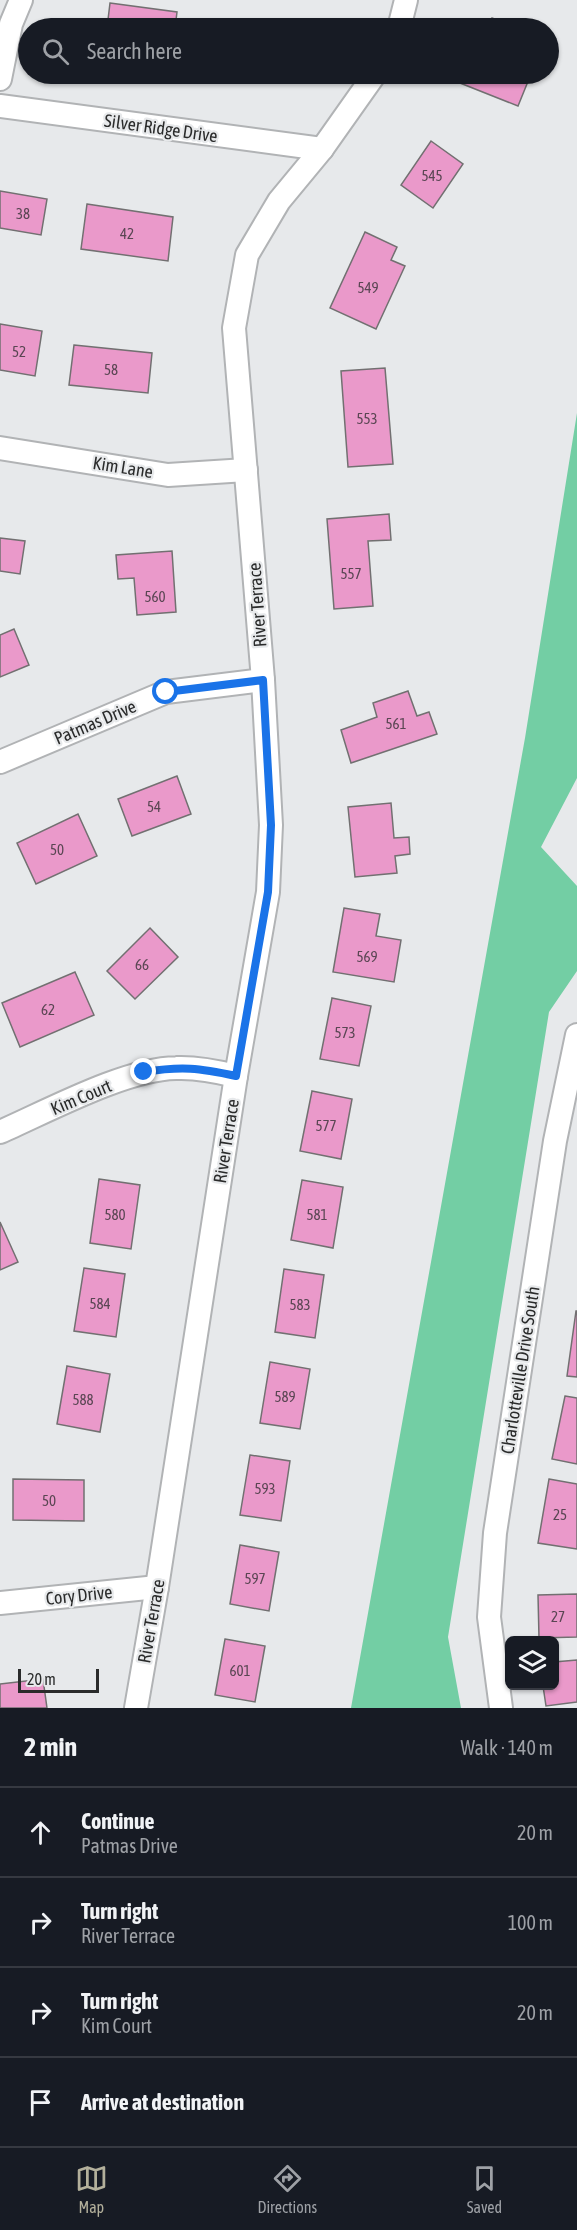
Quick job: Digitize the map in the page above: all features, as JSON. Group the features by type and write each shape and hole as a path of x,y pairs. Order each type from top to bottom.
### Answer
{"street":[{"path":"0,79 11,24 21,0"},
{"path":"402,18 406,0"},
{"name":"River Terrace","path":"136,1708 157,1587 236,1076 268,892 271,825 263,680 234,328 247,255 279,201 322,149 368,84"},
{"name":"Silver Ridge Drive","path":"0,106 322,149"},
{"name":"Kim Lane","path":"0,448 168,475 246,470"},
{"name":"Patmas Drive","path":"0,762 166,692 263,680"},
{"name":"Charlotteville Drive South","path":"501,1708 489,1617 495,1533 555,1141 577,1035"},
{"name":"Kim Court","path":"0,1132 108,1085 144,1072 198,1068 236,1076"},
{"name":"Cory Drive","path":"0,1603 157,1587"}],"green space":[{"path":"577,413 577,778 541,847 577,886 577,971 549,1012 448,1637 461,1708 351,1708 525,738"}],"building":[{"path":"110,3 177,12 176,18 108,18"},
{"path":"463,84 527,84 518,106"},
{"path":"431,141 463,164 433,208 401,185"},
{"path":"0,191 47,199 41,235 0,228"},
{"path":"87,204 173,217 168,261 81,249"},
{"path":"365,232 397,247 391,260 405,266 376,329 330,308"},
{"path":"0,324 42,331 35,376 0,370"},
{"path":"74,345 152,353 148,393 69,385"},
{"path":"385,368 393,464 348,467 341,371"},
{"path":"389,514 391,540 368,541 373,606 334,609 327,519"},
{"path":"0,538 25,541 20,574 0,571"},
{"path":"172,551 176,612 137,615 134,578 118,579 116,555"},
{"path":"14,629 29,665 0,677 0,635"},
{"path":"408,691 417,716 429,712 437,734 351,763 341,730 377,717 373,703"},
{"path":"177,776 191,814 132,836 118,799"},
{"path":"391,803 394,838 409,837 410,854 395,856 397,873 355,877 348,807"},
{"path":"78,814 97,856 36,884 17,843"},
{"path":"344,908 380,914 376,936 401,940 394,982 333,972"},
{"path":"150,928 178,957 135,999 107,971"},
{"path":"75,972 94,1015 20,1047 2,1003"},
{"path":"332,998 371,1006 359,1066 320,1059"},
{"path":"312,1091 352,1099 341,1159 300,1151"},
{"path":"99,1179 140,1185 131,1249 90,1243"},
{"path":"302,1180 343,1187 333,1248 291,1240"},
{"path":"0,1222 18,1262 0,1270"},
{"path":"84,1268 125,1274 116,1337 74,1331"},
{"path":"284,1269 324,1275 315,1338 275,1332"},
{"path":"577,1311 577,1377 567,1376"},
{"path":"270,1362 310,1369 300,1429 260,1423"},
{"path":"67,1366 110,1374 100,1432 57,1424"},
{"path":"565,1396 577,1398 577,1464 552,1459"},
{"path":"250,1455 290,1461 281,1521 240,1515"},
{"path":"13,1479 84,1480 84,1521 13,1520"},
{"path":"549,1479 577,1484 577,1549 538,1543"},
{"path":"240,1545 279,1552 269,1611 230,1604"},
{"path":"577,1594 577,1637 539,1636 538,1595"},
{"path":"225,1639 265,1646 255,1702 215,1695"},
{"path":"577,1660 577,1702 546,1706 544,1690 559,1690 559,1662"},
{"path":"43,1679 47,1708 0,1708 0,1684"}],"route":[{"path":"144,1072 198,1068 236,1076 268,892 271,825 263,680 166,692"}]}
